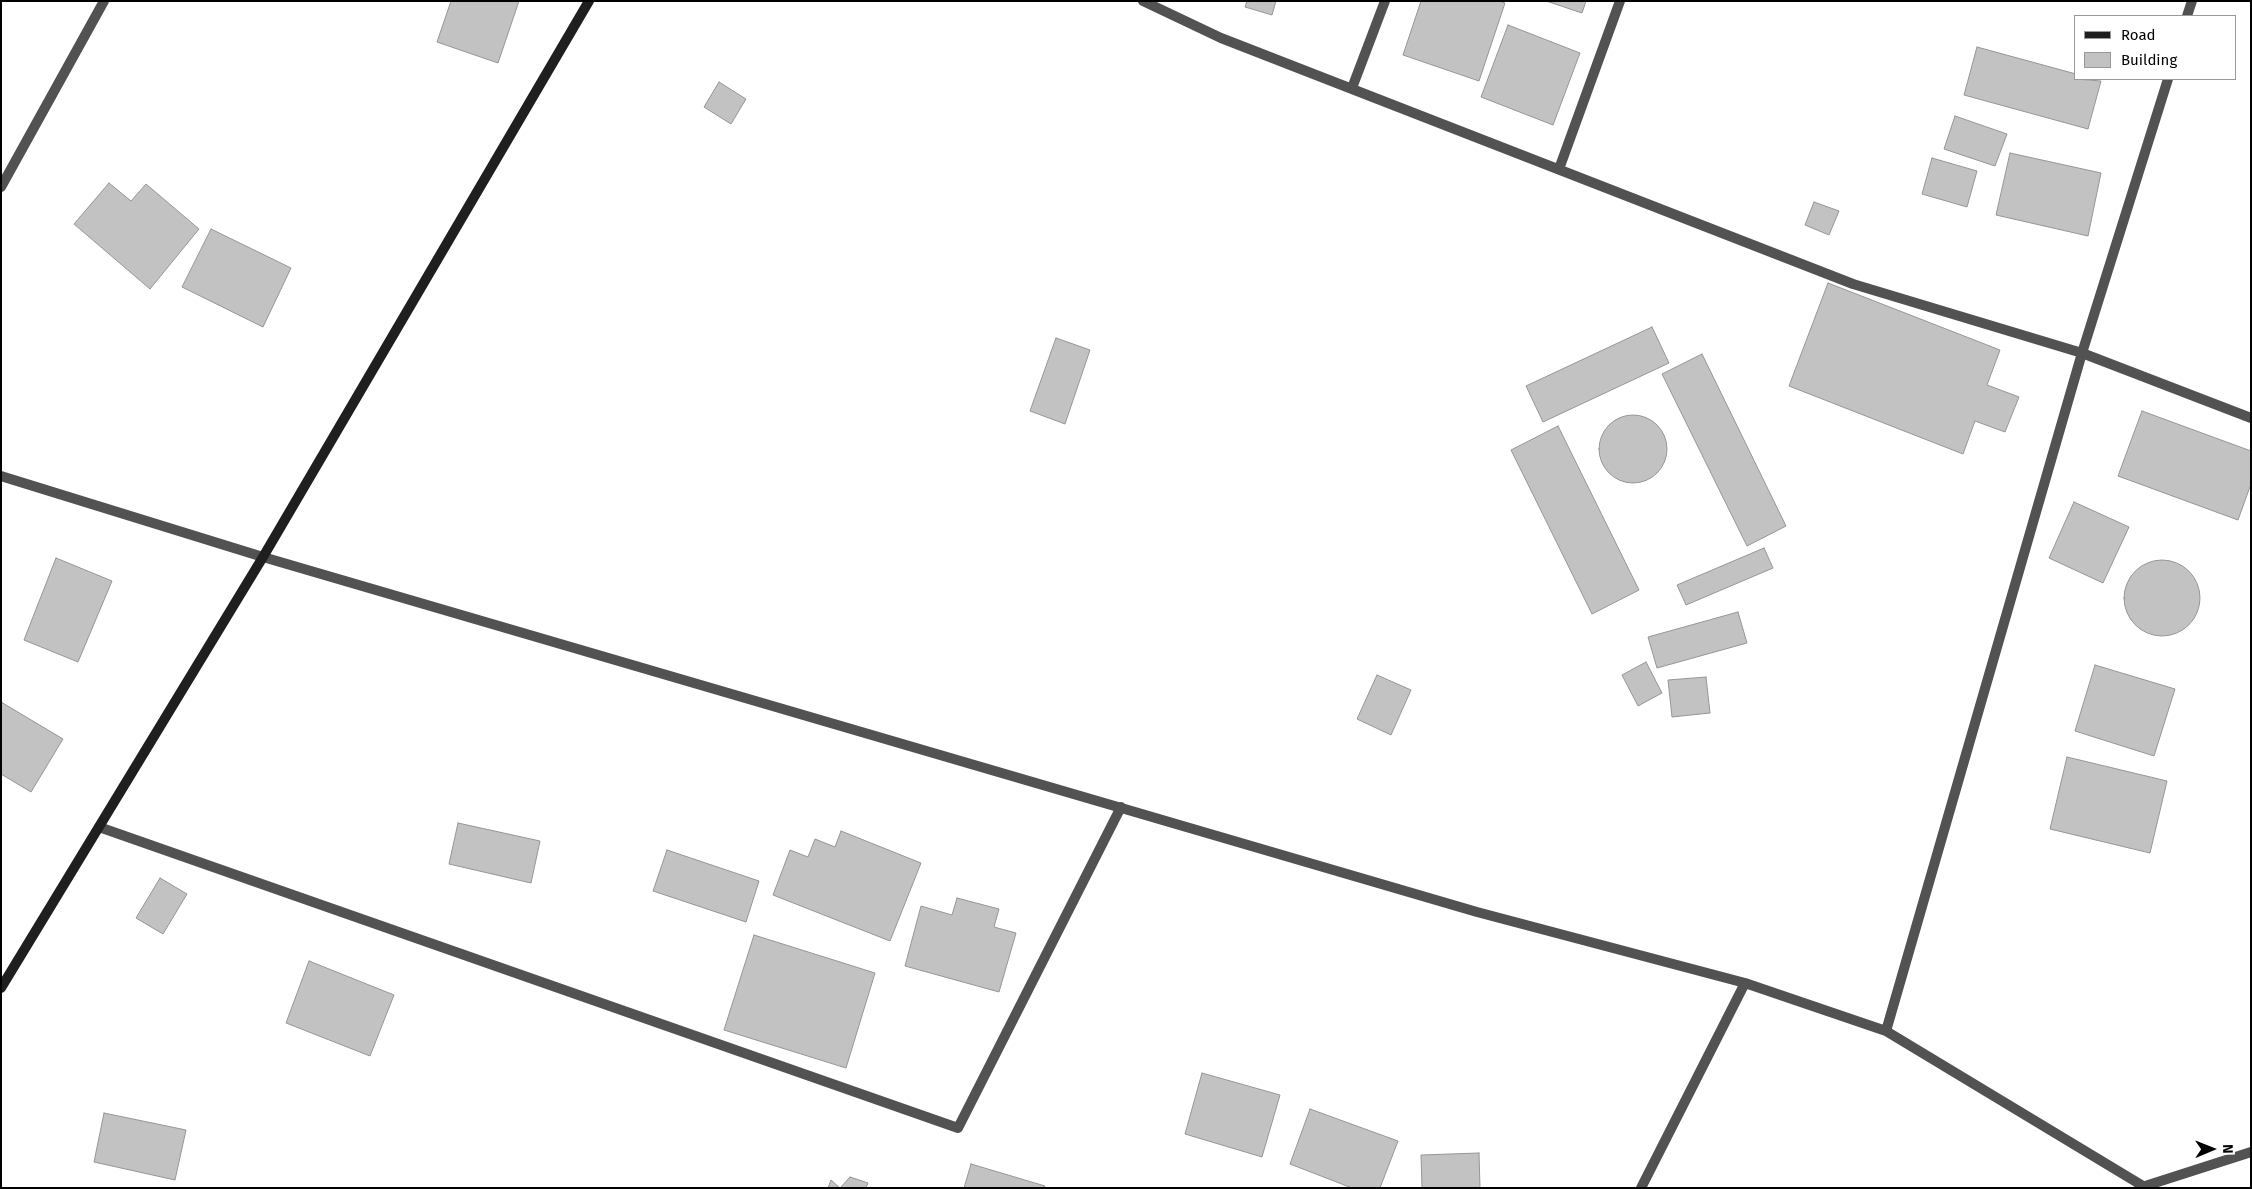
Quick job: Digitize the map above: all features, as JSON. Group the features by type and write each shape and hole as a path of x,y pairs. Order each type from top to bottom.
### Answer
{"street":[{"path":"1,187 104,1"},
{"path":"1,988 263,557 589,1"},
{"path":"1143,1 1221,38 1852,284 2082,353 2251,418"},
{"path":"1352,88 1385,1"},
{"path":"1559,169 1620,1"},
{"path":"2187,15 2192,1"},
{"path":"1886,1031 2082,353 2168,80"},
{"path":"1,476 263,557 1477,912 1745,984 1886,1031 2141,1187 2251,1152"},
{"path":"99,827 958,1128 1122,807"},
{"path":"1641,1188 1745,984"}],"building":[{"path":"451,1 519,1 498,63 437,42"},
{"path":"1247,1 1276,1 1272,15 1245,7"},
{"path":"1421,1 1499,1 1505,3 1479,81 1403,55"},
{"path":"1546,1 1586,1 1582,13"},
{"path":"1508,25 1580,53 1553,125 1481,97"},
{"path":"1977,47 2074,73 2074,80 2101,81 2088,129 1964,95"},
{"path":"719,82 746,99 731,124 704,107"},
{"path":"1955,116 2007,134 1995,166 1944,149"},
{"path":"2010,153 2101,173 2088,236 1996,215"},
{"path":"1932,158 1977,171 1967,207 1922,194"},
{"path":"109,183 131,201 146,184 199,229 150,289 74,224"},
{"path":"1814,202 1839,211 1829,235 1805,225"},
{"path":"211,229 291,268 263,327 182,287"},
{"path":"1828,283 2000,350 1987,385 2019,397 2005,432 1975,421 1963,454 1789,386"},
{"path":"1652,327 1669,363 1543,422 1526,386"},
{"path":"1056,338 1090,350 1065,424 1030,411"},
{"path":"1702,354 1786,526 1747,546 1662,374"},
{"path":"2142,411 2251,451 2251,484 2238,520 2118,476"},
{"path":"1633,415 1646,418 1657,425 1664,436 1667,449 1664,462 1657,473 1646,480 1633,483 1620,480 1609,473 1602,462 1599,449 1602,436 1609,425 1620,418"},
{"path":"1558,426 1639,590 1592,614 1511,450"},
{"path":"2074,502 2129,527 2103,583 2049,558"},
{"path":"1764,548 1773,568 1686,605 1677,585"},
{"path":"56,558 112,581 78,662 24,640"},
{"path":"2155,560 2169,560 2183,566 2194,577 2200,591 2197,613 2189,625 2169,636 2155,636 2141,630 2130,619 2124,605 2124,591 2130,577 2141,566"},
{"path":"1738,612 1747,643 1657,668 1648,637"},
{"path":"1646,662 1662,693 1638,706 1622,675"},
{"path":"2095,665 2175,689 2154,756 2075,731"},
{"path":"1377,675 1411,690 1391,735 1357,719"},
{"path":"1706,677 1710,713 1672,717 1668,680"},
{"path":"1,702 63,739 31,792 1,774"},
{"path":"2067,757 2167,781 2150,853 2050,829"},
{"path":"458,823 540,841 531,883 449,864"},
{"path":"841,831 921,863 890,941 773,895 790,850 808,857 815,839 835,847"},
{"path":"667,850 759,881 746,922 653,891"},
{"path":"160,878 187,894 163,934 136,918"},
{"path":"957,898 999,909 994,927 1016,933 999,992 905,966 921,906 952,915"},
{"path":"754,935 875,973 846,1068 724,1030"},
{"path":"309,961 394,995 370,1056 286,1023"},
{"path":"1202,1073 1280,1095 1262,1157 1185,1134"},
{"path":"1310,1109 1398,1141 1380,1188 1352,1188 1290,1164"},
{"path":"104,1113 186,1130 175,1180 94,1162"},
{"path":"1479,1153 1480,1188 1422,1188 1421,1155"},
{"path":"971,1164 1045,1186 1044,1188 964,1188"},
{"path":"850,1177 868,1183 866,1188 840,1188"},
{"path":"831,1180 840,1188 828,1188"}]}
